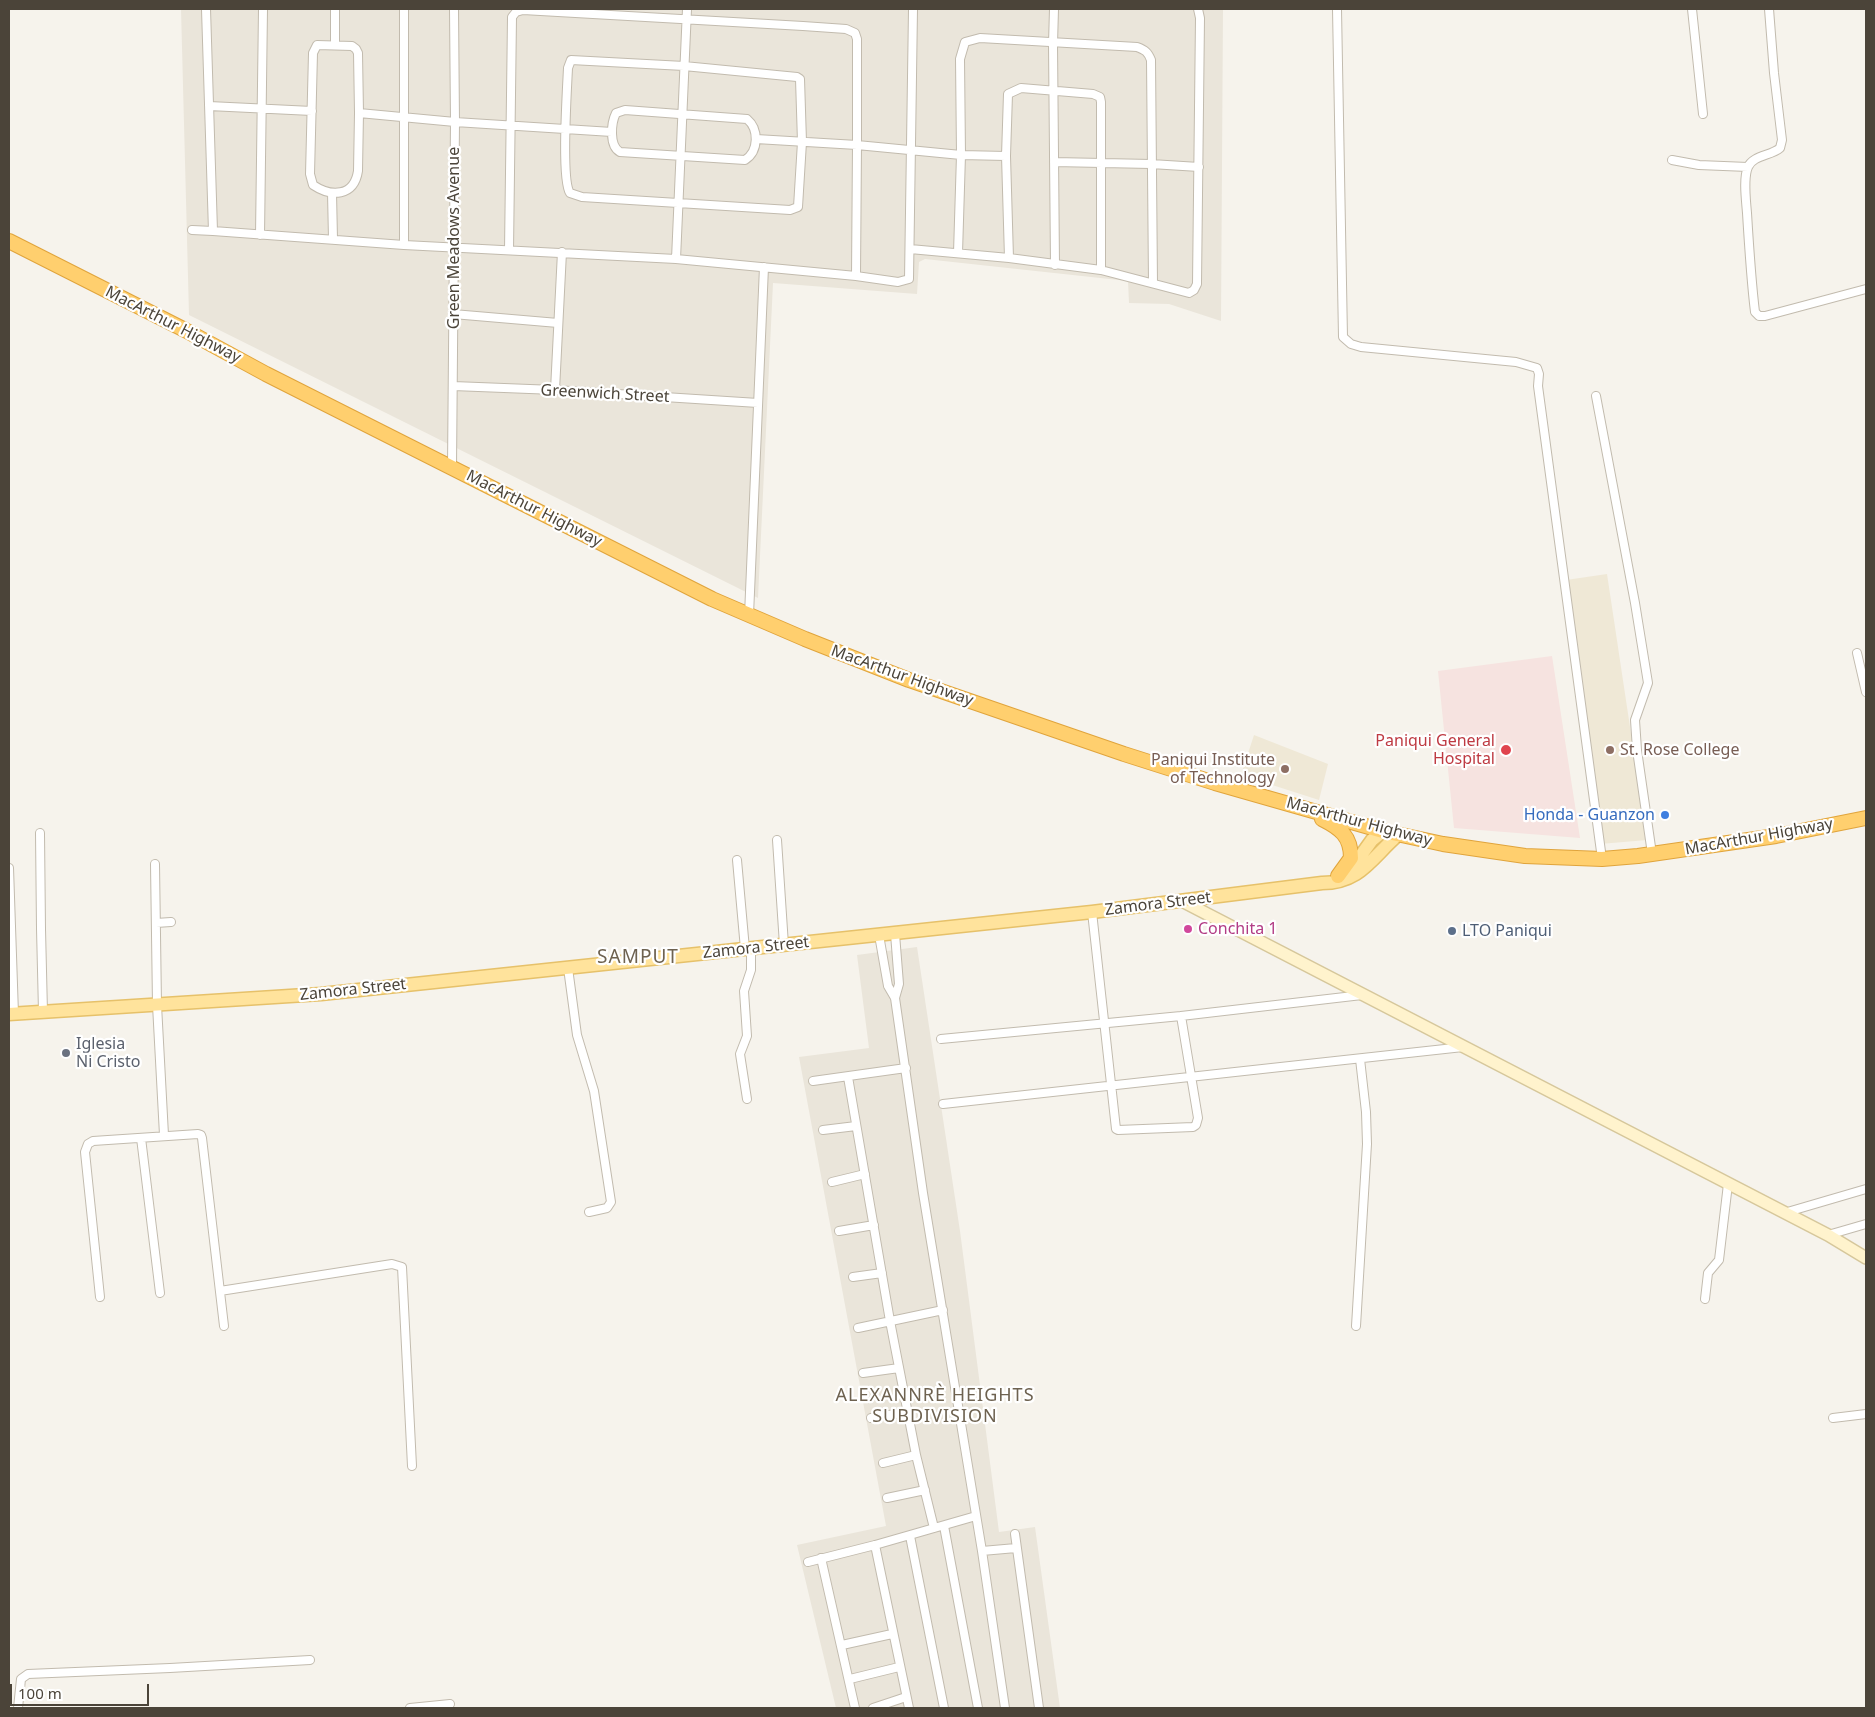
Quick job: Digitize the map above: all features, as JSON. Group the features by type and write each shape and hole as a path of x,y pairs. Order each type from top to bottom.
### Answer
{"highway":[{"name":"MacArthur Highway","path":"9,241 266,374 659,573 750,615 908,680 1215,783 1383,831 1486,851 1525,856 1602,859 1652,854 1776,836 1866,818"},
{"path":"1299,806 1337,826 1347,838 1351,858 1340,878"}],"main road":[{"name":"Zamora Street","path":"1340,878 1354,865 1372,840 1383,831"},
{"name":"Zamora Street","path":"11,1014 321,994 896,934 1322,883 1353,876 1368,865 1399,834"}],"street":[{"path":"206,9 213,231"},
{"path":"260,235 262,9"},
{"path":"335,9 335,45"},
{"path":"404,9 404,244"},
{"name":"Green Meadows Avenue","path":"452,467 454,9"},
{"path":"676,259 687,9"},
{"path":"192,230 676,259 856,276 898,282 906,281 909,280 910,249 913,9"},
{"path":"1054,9 1054,265"},
{"path":"910,249 1009,258 1101,270 1189,293 1194,290 1197,284 1199,167 1200,18 1198,9"},
{"path":"1337,9 1343,337 1351,344 1361,347 1516,362 1537,368 1602,859"},
{"path":"1692,9 1703,114"},
{"path":"1769,9 1782,140 1780,148 1776,152 1755,159 1748,167 1745,186 1755,312 1759,316 1764,316 1866,288"},
{"path":"509,250 512,16 516,12 523,10 838,28 846,29 855,34 857,39 856,276"},
{"path":"958,253 961,155 960,59 965,42 980,38 1053,44 1137,47 1149,53 1151,60 1153,283"},
{"path":"320,45 352,46 356,49 359,113 357,179 352,187 342,192 332,193 321,190 313,185 310,174 312,111 314,48 320,45"},
{"path":"571,60 684,66 797,76 800,79 802,142 798,206 794,209 677,204 582,197 570,193 566,188 566,129 568,68 571,60"},
{"path":"1009,258 1006,156 1008,94 1021,88 1093,94 1100,96 1102,162 1101,270"},
{"path":"209,106 312,111"},
{"path":"620,111 747,118 754,127 756,139 753,152 745,160 679,157 620,152 614,146 612,132 614,117 620,111"},
{"path":"359,113 455,122 612,132"},
{"path":"756,139 856,145 961,155 1006,156"},
{"path":"1672,160 1699,164 1748,167"},
{"path":"1054,162 1102,162 1199,167"},
{"path":"332,193 334,239"},
{"path":"554,390 562,252"},
{"path":"750,615 764,267"},
{"path":"453,314 558,323"},
{"name":"Greenwich Street","path":"453,386 554,390 758,404"},
{"path":"1596,396 1614,486 1648,683 1635,720 1637,750 1652,854"},
{"path":"1857,654 1866,692"},
{"path":"40,833 40,929 43,1012"},
{"path":"777,840 784,945"},
{"path":"737,860 751,970 744,991 747,1036 740,1054 746,1098"},
{"path":"155,864 157,1005 164,1135"},
{"path":"9,868 11,1014"},
{"path":"1182,901 1828,1235 1866,1258"},
{"path":"1092,912 1116,1129 1193,1127 1197,1123 1198,1118 1192,1077 1181,1016"},
{"path":"156,923 171,922"},
{"path":"895,998 899,984 896,934"},
{"path":"880,935 888,986 895,998 923,1192 982,1551 1005,1708"},
{"path":"882,954 897,952"},
{"path":"568,968 577,1035 594,1091 610,1202 607,1208 589,1212"},
{"path":"941,1039 1181,1016 1362,995"},
{"path":"943,1104 1463,1047"},
{"path":"1356,1326 1367,1144 1366,1112 1360,1059"},
{"path":"813,1082 906,1068"},
{"path":"848,1077 907,1412 934,1528"},
{"path":"823,1130 856,1126"},
{"path":"100,1297 86,1148 88,1144 93,1141 198,1134 202,1138 224,1326"},
{"path":"141,1138 160,1293"},
{"path":"832,1182 864,1174"},
{"path":"1705,1299 1708,1273 1719,1260 1728,1184"},
{"path":"1784,1213 1866,1189"},
{"path":"839,1231 874,1224"},
{"path":"1828,1235 1866,1224"},
{"path":"220,1291 392,1264 402,1267 412,1466"},
{"path":"853,1277 882,1273"},
{"path":"858,1328 943,1310"},
{"path":"864,1373 899,1368"},
{"path":"871,1418 907,1412"},
{"path":"1833,1418 1866,1414"},
{"path":"883,1463 916,1455"},
{"path":"887,1498 924,1490"},
{"path":"808,1562 910,1536 976,1516"},
{"path":"944,1526 978,1708"},
{"path":"1015,1534 1039,1708"},
{"path":"910,1536 944,1708"},
{"path":"875,1545 892,1634 909,1708"},
{"path":"982,1551 1016,1548"},
{"path":"822,1558 855,1708"},
{"path":"842,1645 892,1634"},
{"path":"18,1708 21,1680 28,1674 161,1669 310,1660"},
{"path":"850,1679 900,1667"},
{"path":"873,1708 906,1697"},
{"path":"410,1708 450,1704"}],"shaded area":[{"path":"181,9 1223,9 1221,321 1169,304 1129,303 1128,281 925,259 919,262 917,294 773,283 758,598 189,315"},
{"name":"St. Rose College","path":"1607,574 1647,840 1600,844 1566,580"},
{"name":"Paniqui General Hospital","path":"1552,656 1580,838 1454,828 1438,671"},
{"name":"Paniqui Institute of Technology","path":"1254,735 1328,764 1319,800 1241,775"},
{"name":"ALEXANNRÈ HEIGHTS SUBDIVISION","path":"917,947 960,1231 999,1532 1035,1527 1060,1708 836,1708 797,1545 886,1526 799,1057 869,1048 857,955"}],"place":[{"name":"Paniqui General Hospital","path":"1506,750"},
{"name":"St. Rose College","path":"1610,750"},
{"name":"Paniqui Institute of Technology","path":"1285,769"},
{"name":"Honda - Guanzon","path":"1665,815"},
{"name":"Conchita 1","path":"1188,929"},
{"name":"LTO Paniqui","path":"1452,931"},
{"name":"Iglesia Ni Cristo","path":"66,1053"}],"district":[{"name":"SAMPUT","path":"638,958"},
{"name":"ALEXANNRÈ HEIGHTS SUBDIVISION","path":"935,1406"}]}
